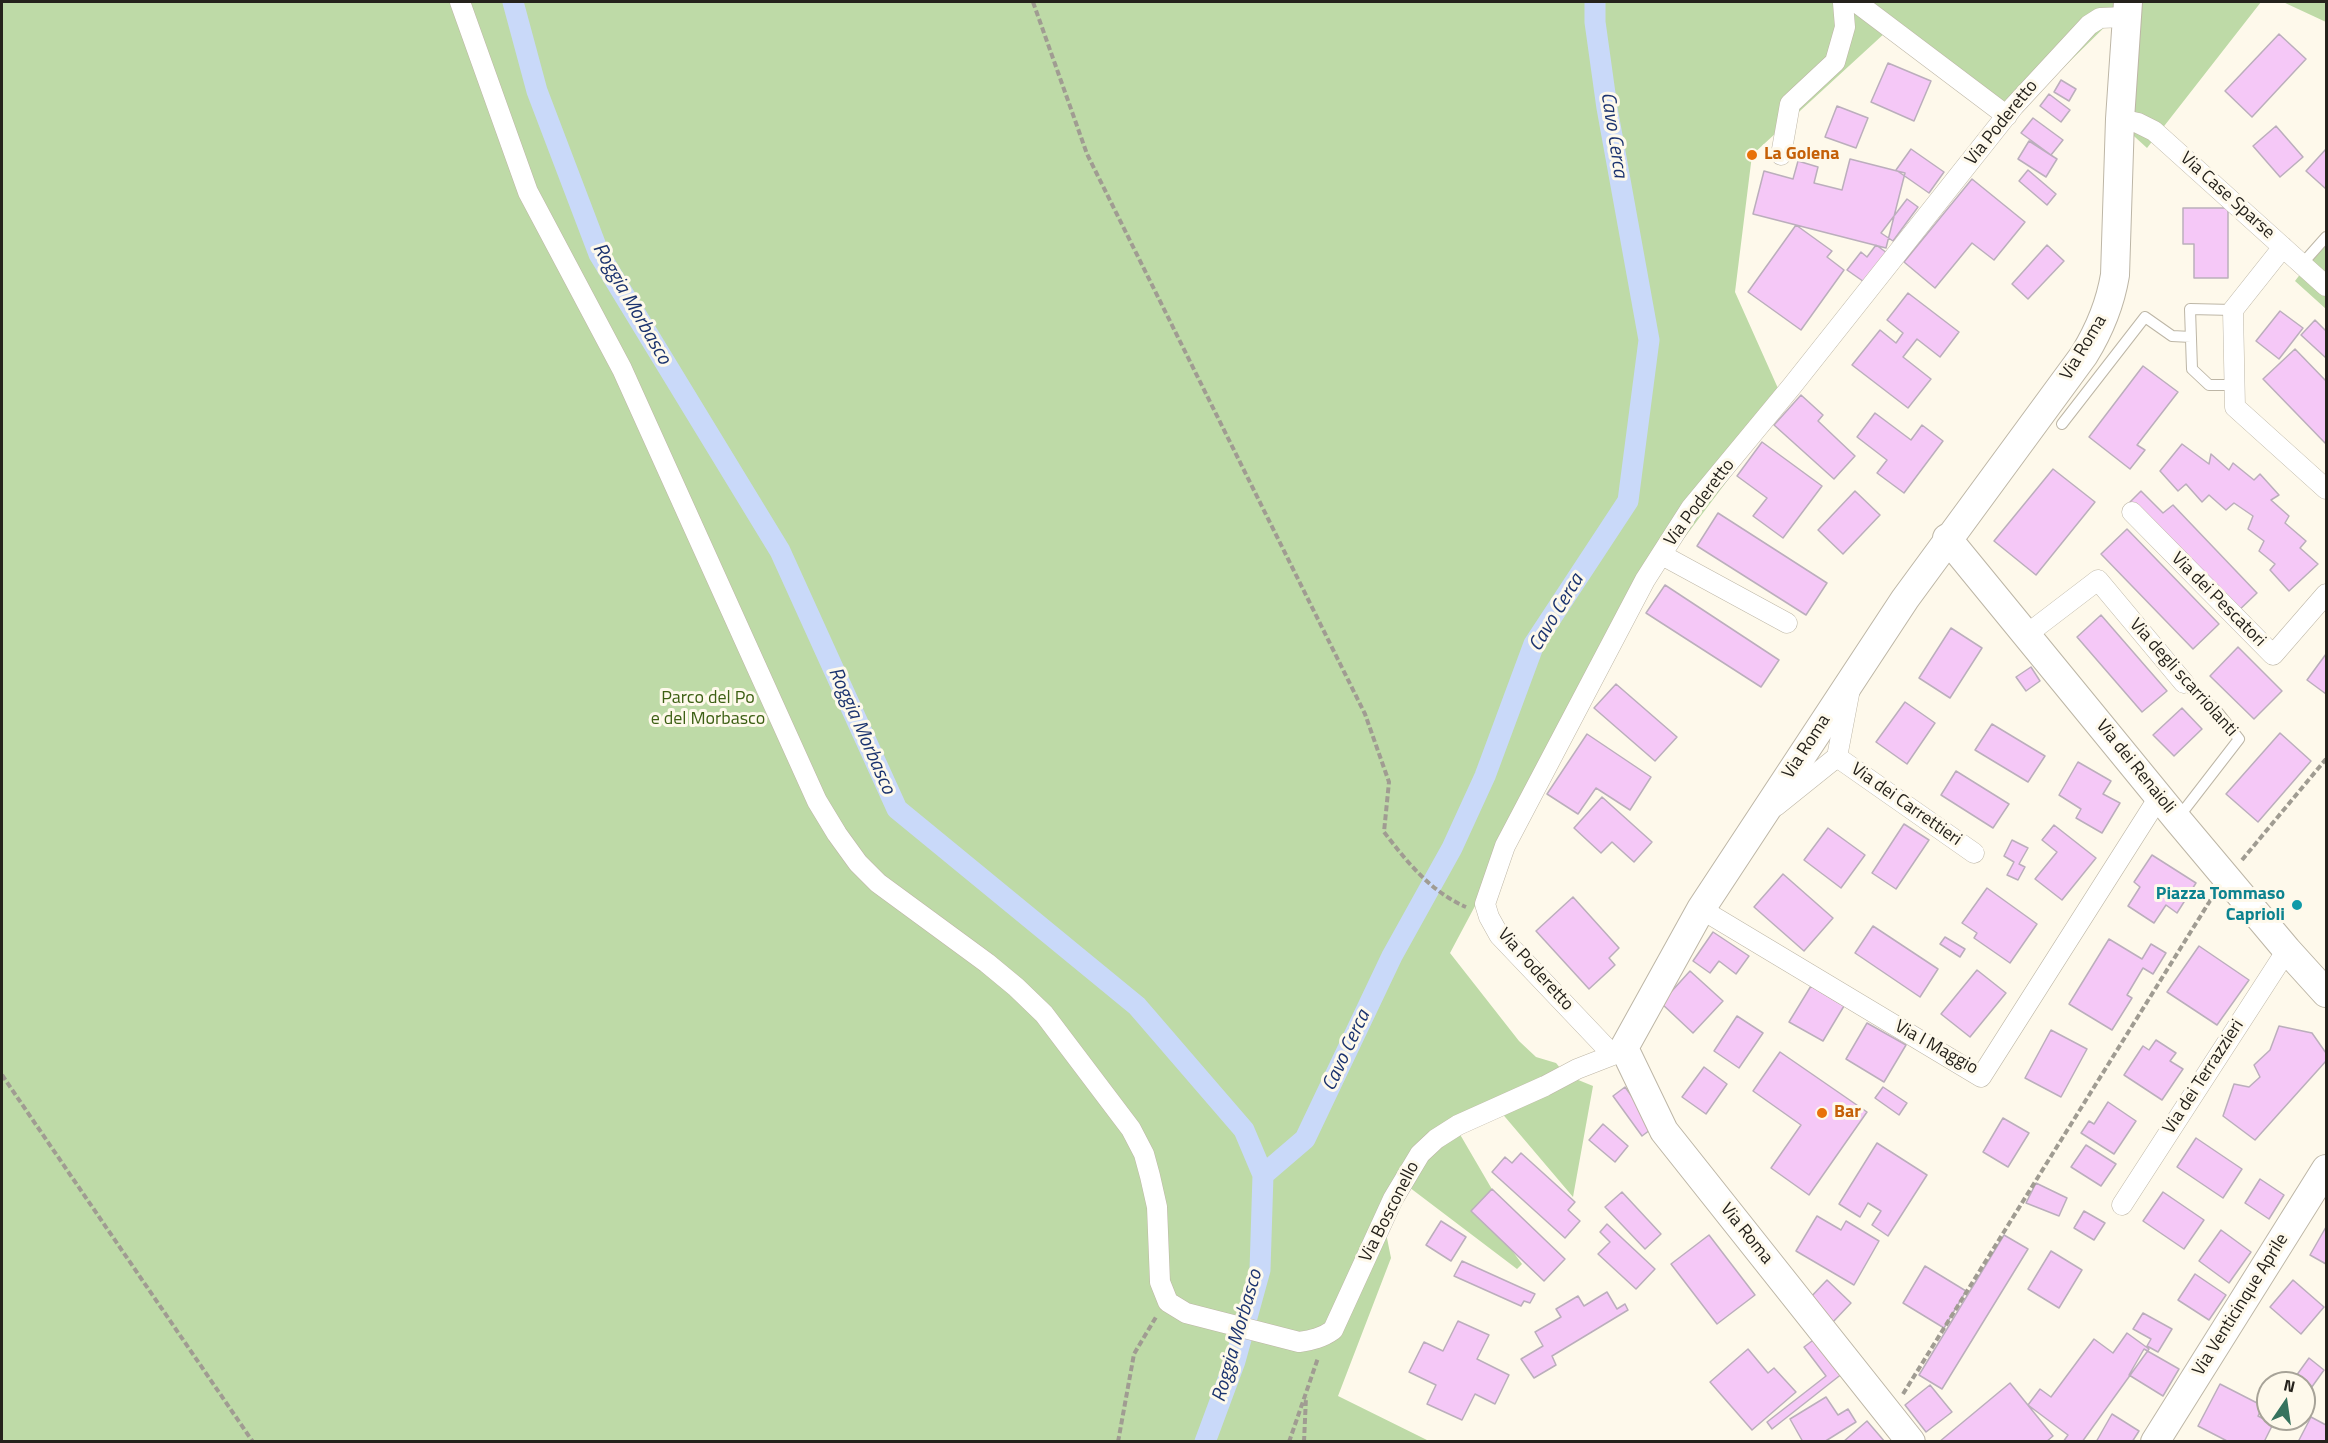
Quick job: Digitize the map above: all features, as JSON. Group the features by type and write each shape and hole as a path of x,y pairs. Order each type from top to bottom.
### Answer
{"street":[{"path":"460,2 528,192 622,369 817,801 837,834 858,863 878,883 1009,981 1044,1014 1131,1130 1143,1154 1154,1197 1159,1237 1160,1282 1168,1302 1186,1313 1277,1337 1299,1342 1314,1340"},
{"path":"1781,155 1790,104 1835,62 1845,27 1843,3 1846,2"},
{"path":"1856,2 2007,116"},
{"name":"Via Poderetto","path":"1619,1051 1499,935 1485,904 1505,846 1646,580 1691,508 1792,386 2007,116 2089,25 2100,18 2127,9"},
{"name":"Via Roma","path":"1911,1442 1664,1131 1619,1051 1701,909 1853,678 1947,538 2084,355 2097,333 2106,313 2115,275 2120,119 2127,9"},
{"name":"Via Case Sparse","path":"2120,119 2138,123 2154,131 2326,286"},
{"path":"2283,247 2233,310 2235,407 2326,489"},
{"name":"Via dei Pescatori","path":"2132,512 2273,655 2326,594"},
{"name":"Via dei Renaioli","path":"1947,538 2177,819 2289,946 2326,993"},
{"path":"1662,555 1786,623"},
{"name":"Via degli scarriolanti","path":"2026,635 2098,580 2184,683"},
{"name":"Via dei Carrettieri","path":"1760,819 1837,757 1853,678"},
{"name":"Via dei Carrettieri","path":"1837,757 1974,853"},
{"name":"Via I Maggio","path":"1701,909 1981,1077 2159,797"},
{"name":"Via dei Terrazzieri","path":"2122,1205 2289,946"},
{"name":"Via Bosconello","path":"1314,1340 1333,1330 1393,1199 1420,1154 1436,1139 1458,1125 1619,1051"},
{"name":"Via Venticinque Aprile","path":"2156,1442 2326,1169"}],"lane":[{"path":"2302,264 2326,237"},
{"path":"2233,310 2190,309 2192,369 2209,385 2235,385"},
{"path":"2062,424 2145,317 2172,336 2191,337"},
{"name":"Via degli scarriolanti","path":"2177,819 2239,739 2216,710 2184,683"}],"path":[{"path":"1033,2 1087,154 1365,714 1389,782 1384,832 1408,863 1447,898"},
{"path":"1879,1399 1891,1389 1900,1398 2213,896 2326,759"},
{"path":"2,1075 253,1442"},
{"path":"1118,1442 1134,1354 1152,1322 1168,1302"},
{"path":"1289,1442 1318,1359 1314,1340"},
{"path":"1304,1442 1306,1394"}],"green space":[{"name":"Parco del Po e del Morbasco","path":"2,2 2261,2 2147,148 2112,116 2122,10 2007,123 1886,32 1752,155 1735,292 1785,404 1639,598 1450,953 1519,1041 1536,1057 1556,1063 1566,1075 1593,1086 1573,1197 1500,1111 1458,1131 1493,1191 1478,1204 1522,1264 1517,1269 1401,1181 1384,1223 1391,1258 1338,1396 1429,1441 2,1442"},
{"path":"2283,2 2326,2 2326,22"},
{"path":"2326,240 2326,309 2295,281"}],"building":[{"path":"2279,34 2306,59 2252,117 2225,91"},
{"path":"1888,63 1931,81 1914,121 1871,102"},
{"path":"2061,80 2076,89 2069,101 2054,92"},
{"path":"2049,94 2070,110 2061,122 2040,106"},
{"path":"1837,106 1868,118 1856,148 1825,137"},
{"path":"2033,118 2063,140 2051,155 2021,133"},
{"path":"2276,126 2303,157 2280,177 2253,146"},
{"path":"2029,141 2057,159 2046,177 2018,159"},
{"path":"1911,149 1944,172 1929,193 1896,170"},
{"path":"2326,149 2326,189 2306,171"},
{"path":"1850,159 1905,173 1886,248 1753,214 1764,171 1793,179 1798,161 1818,167 1814,183 1842,190"},
{"path":"2028,170 2056,194 2047,205 2019,181"},
{"path":"1972,179 2025,222 1994,260 1972,243 1935,288 1904,262"},
{"path":"1907,199 1918,207 1893,241 1881,233"},
{"path":"2183,208 2228,208 2228,278 2194,278 2194,244 2183,244"},
{"path":"1796,225 1832,251 1827,257 1844,270 1801,330 1748,292"},
{"path":"1876,245 1890,255 1867,284 1847,270 1861,252 1867,257"},
{"path":"2047,245 2064,261 2028,299 2012,284"},
{"path":"1908,293 1959,332 1940,357 1917,339 1903,357 1931,379 1908,408 1852,365 1880,330 1896,343 1903,333 1887,320"},
{"path":"2280,311 2303,328 2279,359 2256,341"},
{"path":"2315,320 2326,331 2326,358 2301,335"},
{"path":"2295,349 2326,381 2326,444 2263,379"},
{"path":"2143,366 2178,392 2137,445 2145,450 2130,469 2089,437"},
{"path":"1801,395 1823,415 1818,421 1855,456 1834,479 1774,425"},
{"path":"1875,413 1911,440 1922,425 1943,441 1904,493 1877,473 1887,460 1857,437"},
{"path":"1762,442 1822,486 1783,538 1753,516 1767,498 1737,476"},
{"path":"2182,444 2209,464 2211,454 2229,470 2233,463 2254,480 2260,474 2279,495 2271,500 2289,516 2285,523 2306,541 2300,548 2318,564 2289,591 2270,570 2275,564 2259,551 2264,541 2248,529 2253,516 2234,503 2226,510 2209,495 2202,502 2186,484 2178,491 2160,471"},
{"path":"2053,469 2095,502 2036,575 1994,541"},
{"path":"1855,491 1880,515 1843,554 1818,530"},
{"path":"2141,491 2163,513 2173,505 2257,593 2235,614 2129,503"},
{"path":"1718,513 1827,583 1806,615 1697,546"},
{"path":"2127,529 2219,624 2193,649 2101,554"},
{"path":"1665,585 1779,660 1761,687 1646,613"},
{"path":"2101,615 2167,691 2142,712 2077,637"},
{"path":"1951,628 1982,648 1950,698 1919,678"},
{"path":"2238,647 2282,691 2254,719 2210,676"},
{"path":"2326,654 2326,694 2307,680"},
{"path":"2031,667 2040,681 2026,691 2016,677"},
{"path":"1616,684 1677,737 1655,761 1594,708"},
{"path":"1905,702 1935,723 1907,764 1876,742"},
{"path":"2182,708 2202,729 2174,756 2153,735"},
{"path":"1992,724 2045,756 2028,782 1975,750"},
{"path":"2280,733 2311,761 2258,822 2226,794"},
{"path":"1587,734 1651,777 1630,810 1596,788 1578,814 1547,794"},
{"path":"2078,762 2111,781 2103,794 2120,803 2102,833 2076,818 2081,809 2059,795"},
{"path":"1956,771 2009,804 1993,828 1941,795"},
{"path":"1602,797 1652,842 1634,862 1612,842 1601,853 1574,828"},
{"path":"1904,824 1929,840 1896,889 1872,873"},
{"path":"2054,825 2096,858 2062,900 2035,879 2057,852 2042,840"},
{"path":"1828,828 1865,855 1841,888 1804,860"},
{"path":"2012,840 2028,848 2019,864 2025,867 2018,880 2007,875 2014,862 2004,856"},
{"path":"2152,855 2196,883 2177,913 2166,905 2154,923 2128,906 2140,887 2134,882"},
{"path":"1783,874 1833,918 1804,951 1754,907"},
{"path":"1987,888 2037,924 2010,963 1974,938 1977,933 1962,923"},
{"path":"1573,897 1619,948 1609,958 1615,965 1589,989 1536,931"},
{"path":"1873,926 1938,969 1920,997 1855,953"},
{"path":"1713,932 1749,956 1736,974 1719,961 1710,973 1693,961"},
{"path":"1945,937 1965,949 1960,957 1940,944"},
{"path":"2109,939 2142,959 2151,944 2166,953 2153,974 2143,968 2127,995 2132,998 2112,1030 2069,1004"},
{"path":"2199,946 2249,980 2217,1025 2167,992"},
{"path":"1977,970 2006,993 1970,1037 1941,1014"},
{"path":"1690,971 1723,1001 1693,1033 1661,1003"},
{"path":"1811,986 1844,1006 1823,1041 1789,1022"},
{"path":"1737,1016 1763,1033 1739,1068 1714,1051"},
{"path":"1867,1023 1906,1045 1884,1082 1846,1059"},
{"path":"2279,1026 2312,1033 2326,1053 2326,1061 2255,1140 2223,1116 2234,1084 2249,1087 2260,1077 2254,1065 2270,1050"},
{"path":"2051,1030 2087,1049 2061,1097 2025,1078"},
{"path":"2156,1040 2176,1053 2170,1061 2183,1069 2162,1100 2124,1075 2143,1046 2149,1050"},
{"path":"1780,1052 1867,1112 1809,1195 1771,1168 1801,1125 1753,1091"},
{"path":"1704,1067 1727,1084 1706,1114 1682,1097"},
{"path":"1625,1087 1654,1127 1642,1136 1613,1096"},
{"path":"1883,1087 1907,1103 1899,1115 1875,1098"},
{"path":"2108,1102 2136,1121 2114,1154 2081,1133 2089,1121 2094,1124"},
{"path":"2003,1118 2029,1133 2008,1167 1983,1152"},
{"path":"1603,1124 1628,1146 1615,1162 1589,1140"},
{"path":"2196,1138 2242,1169 2223,1198 2177,1167"},
{"path":"1877,1143 1927,1175 1888,1236 1872,1225 1881,1211 1868,1203 1860,1217 1839,1204"},
{"path":"2086,1145 2116,1164 2101,1186 2071,1167"},
{"path":"1521,1153 1575,1202 1568,1210 1580,1221 1565,1238 1492,1172 1505,1157 1512,1163"},
{"path":"2260,1179 2284,1195 2269,1219 2245,1203"},
{"path":"2036,1183 2067,1198 2059,1216 2026,1203"},
{"path":"1492,1189 1565,1259 1544,1281 1471,1211"},
{"path":"1622,1192 1661,1234 1645,1249 1605,1207"},
{"path":"2163,1192 2204,1220 2184,1249 2143,1221"},
{"path":"2084,1211 2105,1223 2094,1240 2074,1228"},
{"path":"1817,1216 1841,1230 1846,1221 1879,1241 1854,1285 1796,1251"},
{"path":"1441,1221 1466,1237 1451,1261 1426,1245"},
{"path":"1607,1224 1655,1269 1636,1289 1598,1254 1610,1242 1600,1232"},
{"path":"2326,1227 2326,1264 2310,1255"},
{"path":"2221,1230 2251,1252 2229,1283 2199,1261"},
{"path":"1709,1235 1755,1295 1717,1324 1671,1264"},
{"path":"2004,1235 2028,1249 1942,1389 1919,1375"},
{"path":"2051,1251 2082,1270 2059,1308 2028,1289"},
{"path":"1462,1261 1535,1294 1530,1303 1524,1301 1521,1306 1454,1276"},
{"path":"1925,1266 1966,1291 1944,1328 1903,1303"},
{"path":"2195,1274 2226,1295 2209,1320 2178,1300"},
{"path":"1827,1280 1851,1303 1832,1323 1808,1300"},
{"path":"2293,1280 2324,1307 2301,1334 2270,1307"},
{"path":"1607,1292 1617,1309 1625,1304 1628,1310 1552,1356 1556,1365 1534,1378 1521,1359 1543,1346 1535,1332 1561,1317 1556,1309 1578,1296 1584,1306"},
{"path":"2143,1313 2172,1329 2158,1352 2147,1346 2151,1339 2133,1329"},
{"path":"1458,1321 1489,1335 1477,1359 1509,1375 1495,1404 1475,1394 1462,1420 1427,1404 1436,1385 1409,1372 1424,1342 1443,1351"},
{"path":"2127,1333 2149,1349 2082,1442 2063,1442 2068,1435 2028,1405 2040,1389 2051,1397 2094,1339 2113,1353"},
{"path":"1816,1338 1843,1373 1772,1429 1767,1422 1826,1376 1804,1347"},
{"path":"1748,1349 1768,1373 1774,1368 1796,1392 1752,1430 1710,1382"},
{"path":"2144,1349 2179,1369 2163,1396 2129,1375"},
{"path":"2309,1358 2324,1370 2316,1381 2316,1371 2300,1371"},
{"path":"2010,1383 2053,1436 2046,1442 1939,1442"},
{"path":"2220,1384 2256,1402 2256,1431 2270,1431 2264,1442 2229,1442 2198,1426"},
{"path":"1930,1385 1952,1412 1926,1432 1905,1405"},
{"path":"1826,1397 1838,1415 1848,1409 1856,1422 1824,1442 1803,1442 1790,1419"},
{"path":"2112,1414 2139,1431 2132,1442 2096,1442"},
{"path":"2316,1420 2326,1425 2326,1442 2298,1442 2304,1431 2316,1431"},
{"path":"1867,1421 1885,1442 1843,1442"}],"waterway":[{"name":"Roggia Morbasco","path":"513,2 537,91 599,254 780,551 897,809 1137,1006 1244,1130 1263,1175 1260,1270 1235,1361 1205,1442"},
{"name":"Cavo Cerca","path":"1263,1175 1305,1139 1392,956 1452,848 1485,776 1534,644 1628,501 1649,340 1607,108 1595,22 1595,2"}],"place":[{"name":"La Golena","path":"1752,155"},
{"name":"Piazza Tommaso Caprioli","path":"2297,905"},
{"name":"Bar","path":"1822,1113"}]}
